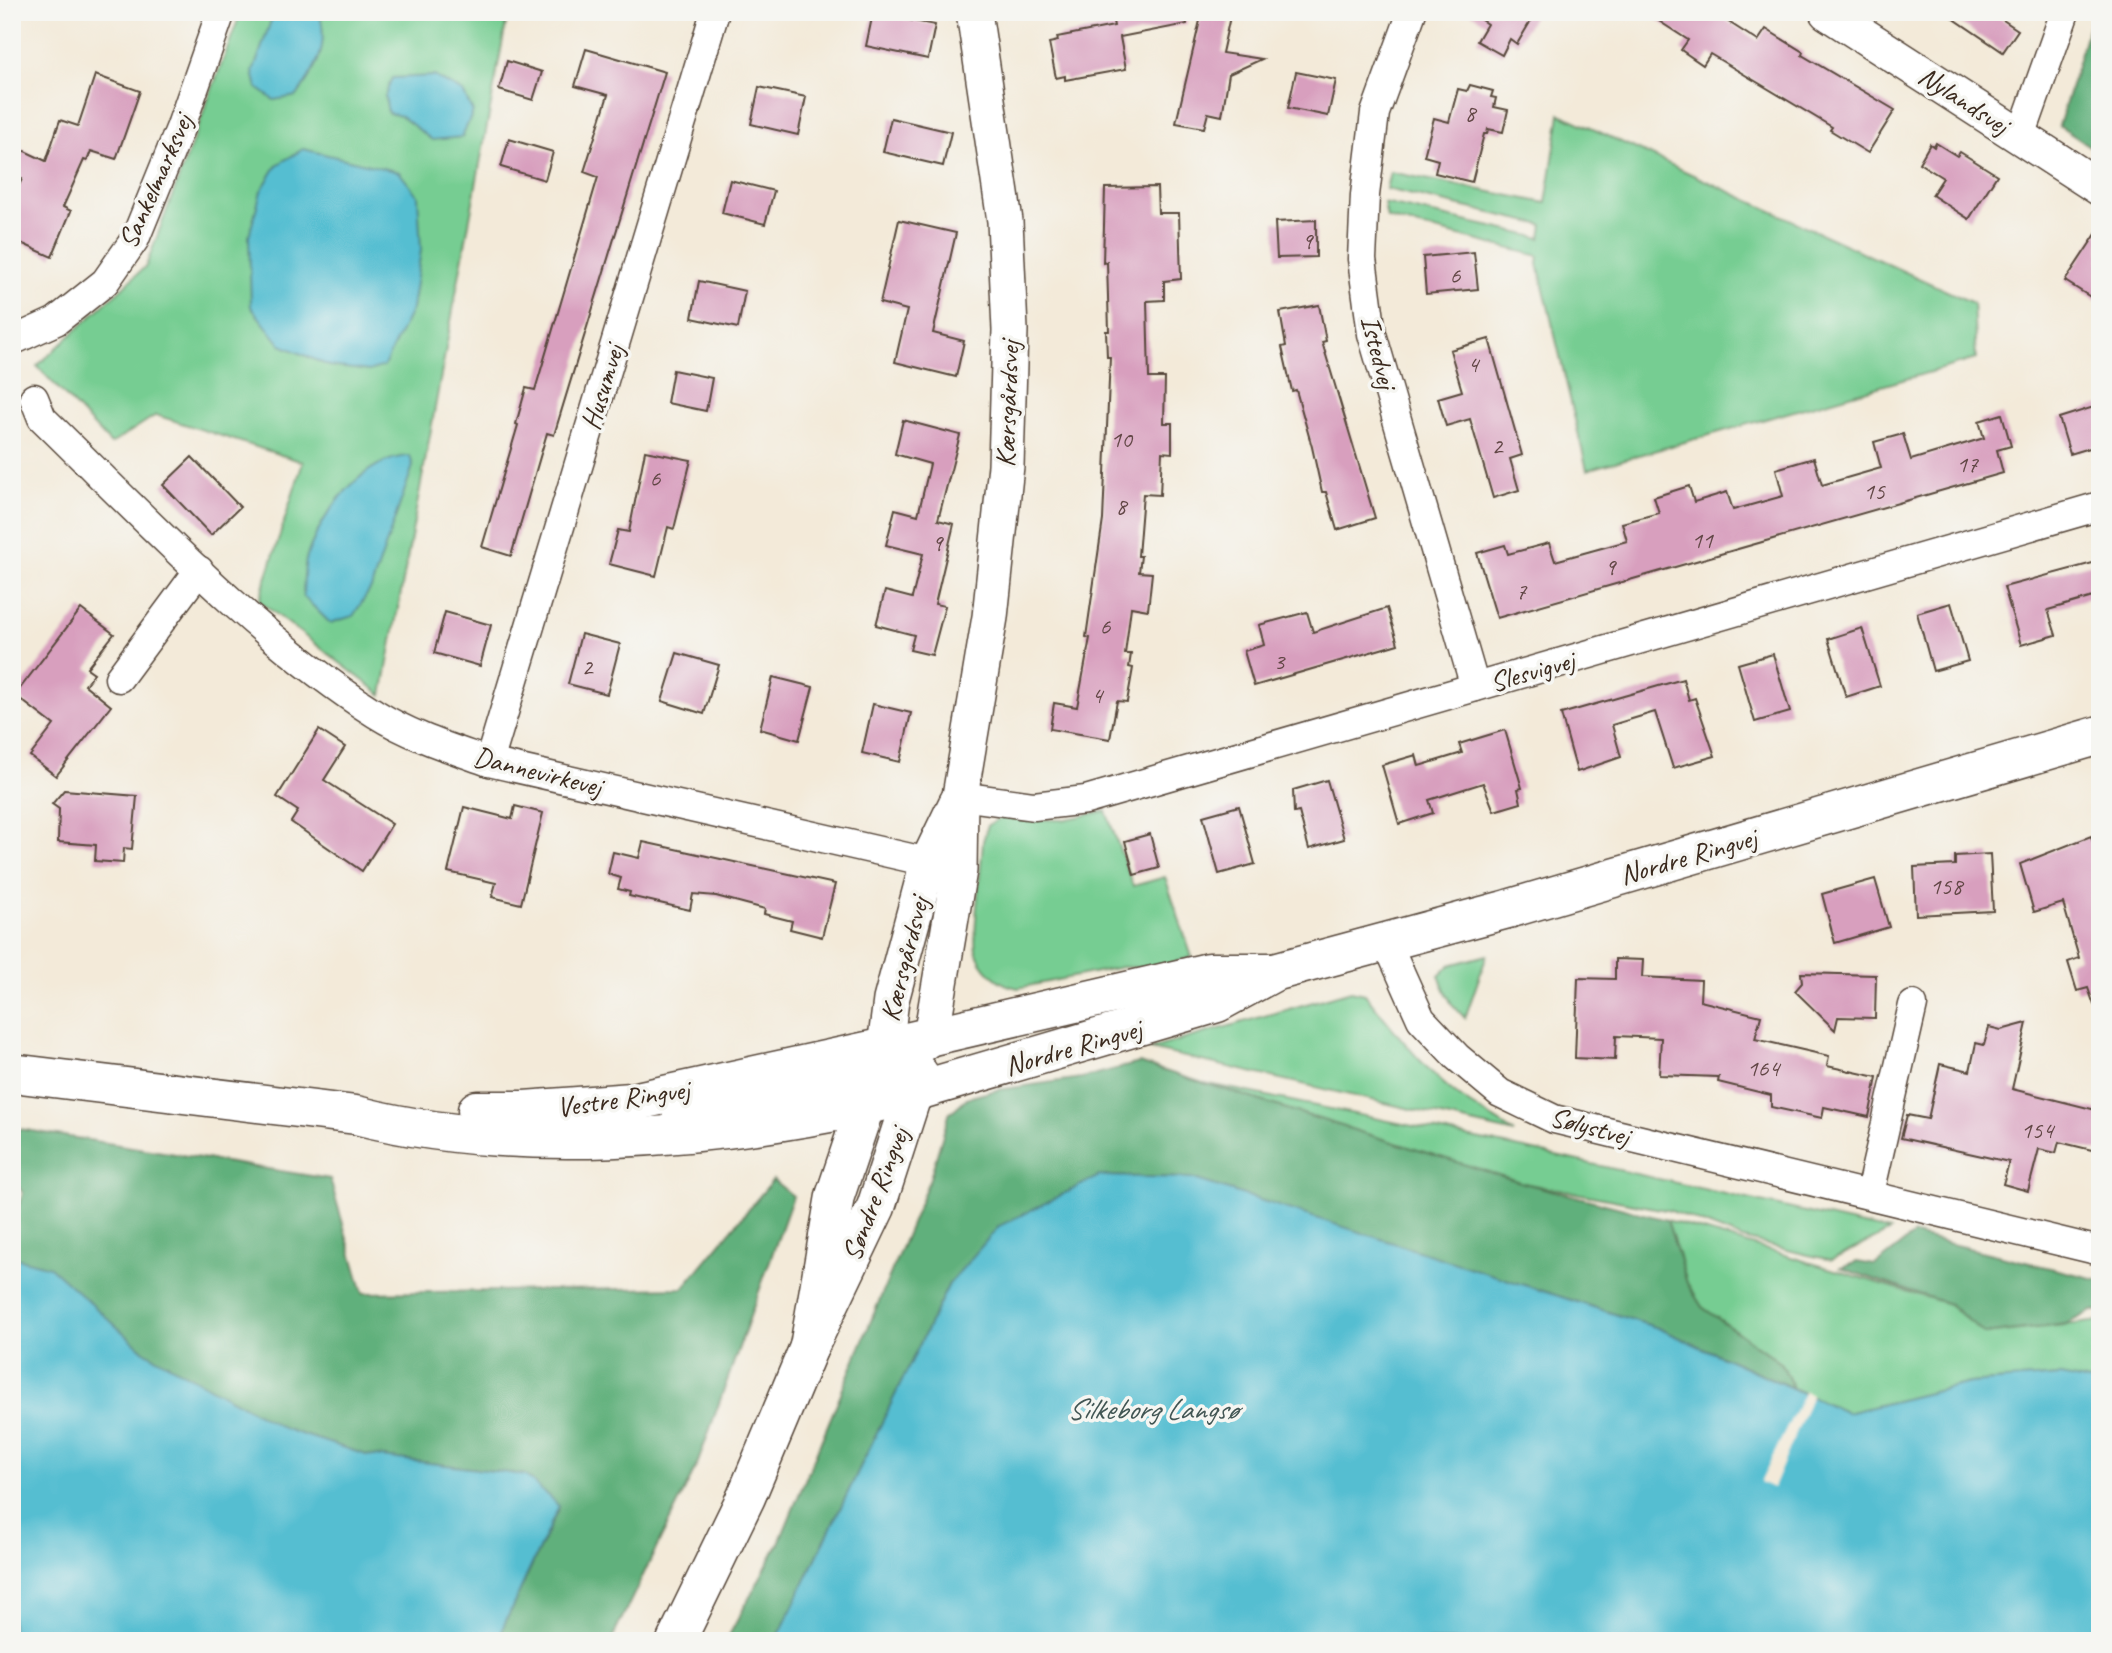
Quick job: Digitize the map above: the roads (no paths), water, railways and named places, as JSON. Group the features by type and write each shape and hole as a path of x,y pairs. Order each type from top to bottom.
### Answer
{"main road":[{"name":"Nordre Ringvej","path":"876,1077 922,1064 1217,1003 1274,972 1388,943 2100,735"},
{"name":"Nordre Ringvej","path":"876,1077 1209,972 1274,972"},
{"name":"Søndre Ringvej","path":"676,1641 746,1497 809,1347 876,1207 922,1064"},
{"name":"Vestre Ringvej","path":"12,1073 356,1115 406,1127 587,1138 628,1138 770,1125 876,1077"},
{"name":"Søndre Ringvej","path":"809,1347 835,1196 876,1077"},
{"name":"Vestre Ringvej","path":"356,1115 410,1109 524,1110 632,1102 876,1077"}],"street":[{"name":"Sankelmarksvej","path":"12,341 56,321 105,282 135,239 221,12"},
{"name":"Husumvej","path":"489,762 715,12"},
{"name":"Kærsgårdsvej","path":"922,1064 959,870 960,796 1000,542 1006,466 1010,330 1005,221 974,12"},
{"name":"Istedvej","path":"1412,12 1376,113 1365,195 1362,259 1372,334 1475,687"},
{"name":"Nylandsvej","path":"1827,12 2100,188"},
{"path":"2021,136 2064,12"},
{"name":"Dannevirkevej","path":"34,398 42,418 253,620 377,714 426,740 489,762 928,862"},
{"name":"Slesvigvej","path":"960,796 1034,806 1086,800 2100,506"},
{"path":"120,678 199,570"},
{"name":"Kærsgårdsvej","path":"876,1077 891,1000 928,862 960,796"},
{"name":"Sølystvej","path":"1388,943 1421,1018 1457,1057 1500,1093 1554,1119 2100,1251"},
{"path":"1870,1194 1913,1005"}],"water":[{"path":"274,12 319,12 323,36 319,57 297,96 274,100 257,88 253,72"},
{"path":"434,76 463,92 473,112 462,137 432,140 401,116 388,113 385,96 392,78"},
{"path":"303,149 399,172 418,196 421,250 412,309 384,366 369,371 329,366 281,345 251,307 249,236 261,191 277,165"},
{"path":"410,456 413,466 371,588 353,616 330,623 303,596 305,563 315,537 335,504 361,476 392,459"},
{"name":"Silkeborg Langsø","path":"1099,1176 1191,1178 1658,1328 1847,1413 1970,1383 2060,1376 2100,1384 2100,1641 776,1641 949,1284 999,1226"},
{"path":"12,1257 50,1267 144,1351 285,1429 366,1455 525,1475 559,1506 503,1627 501,1641 12,1641"}]}
